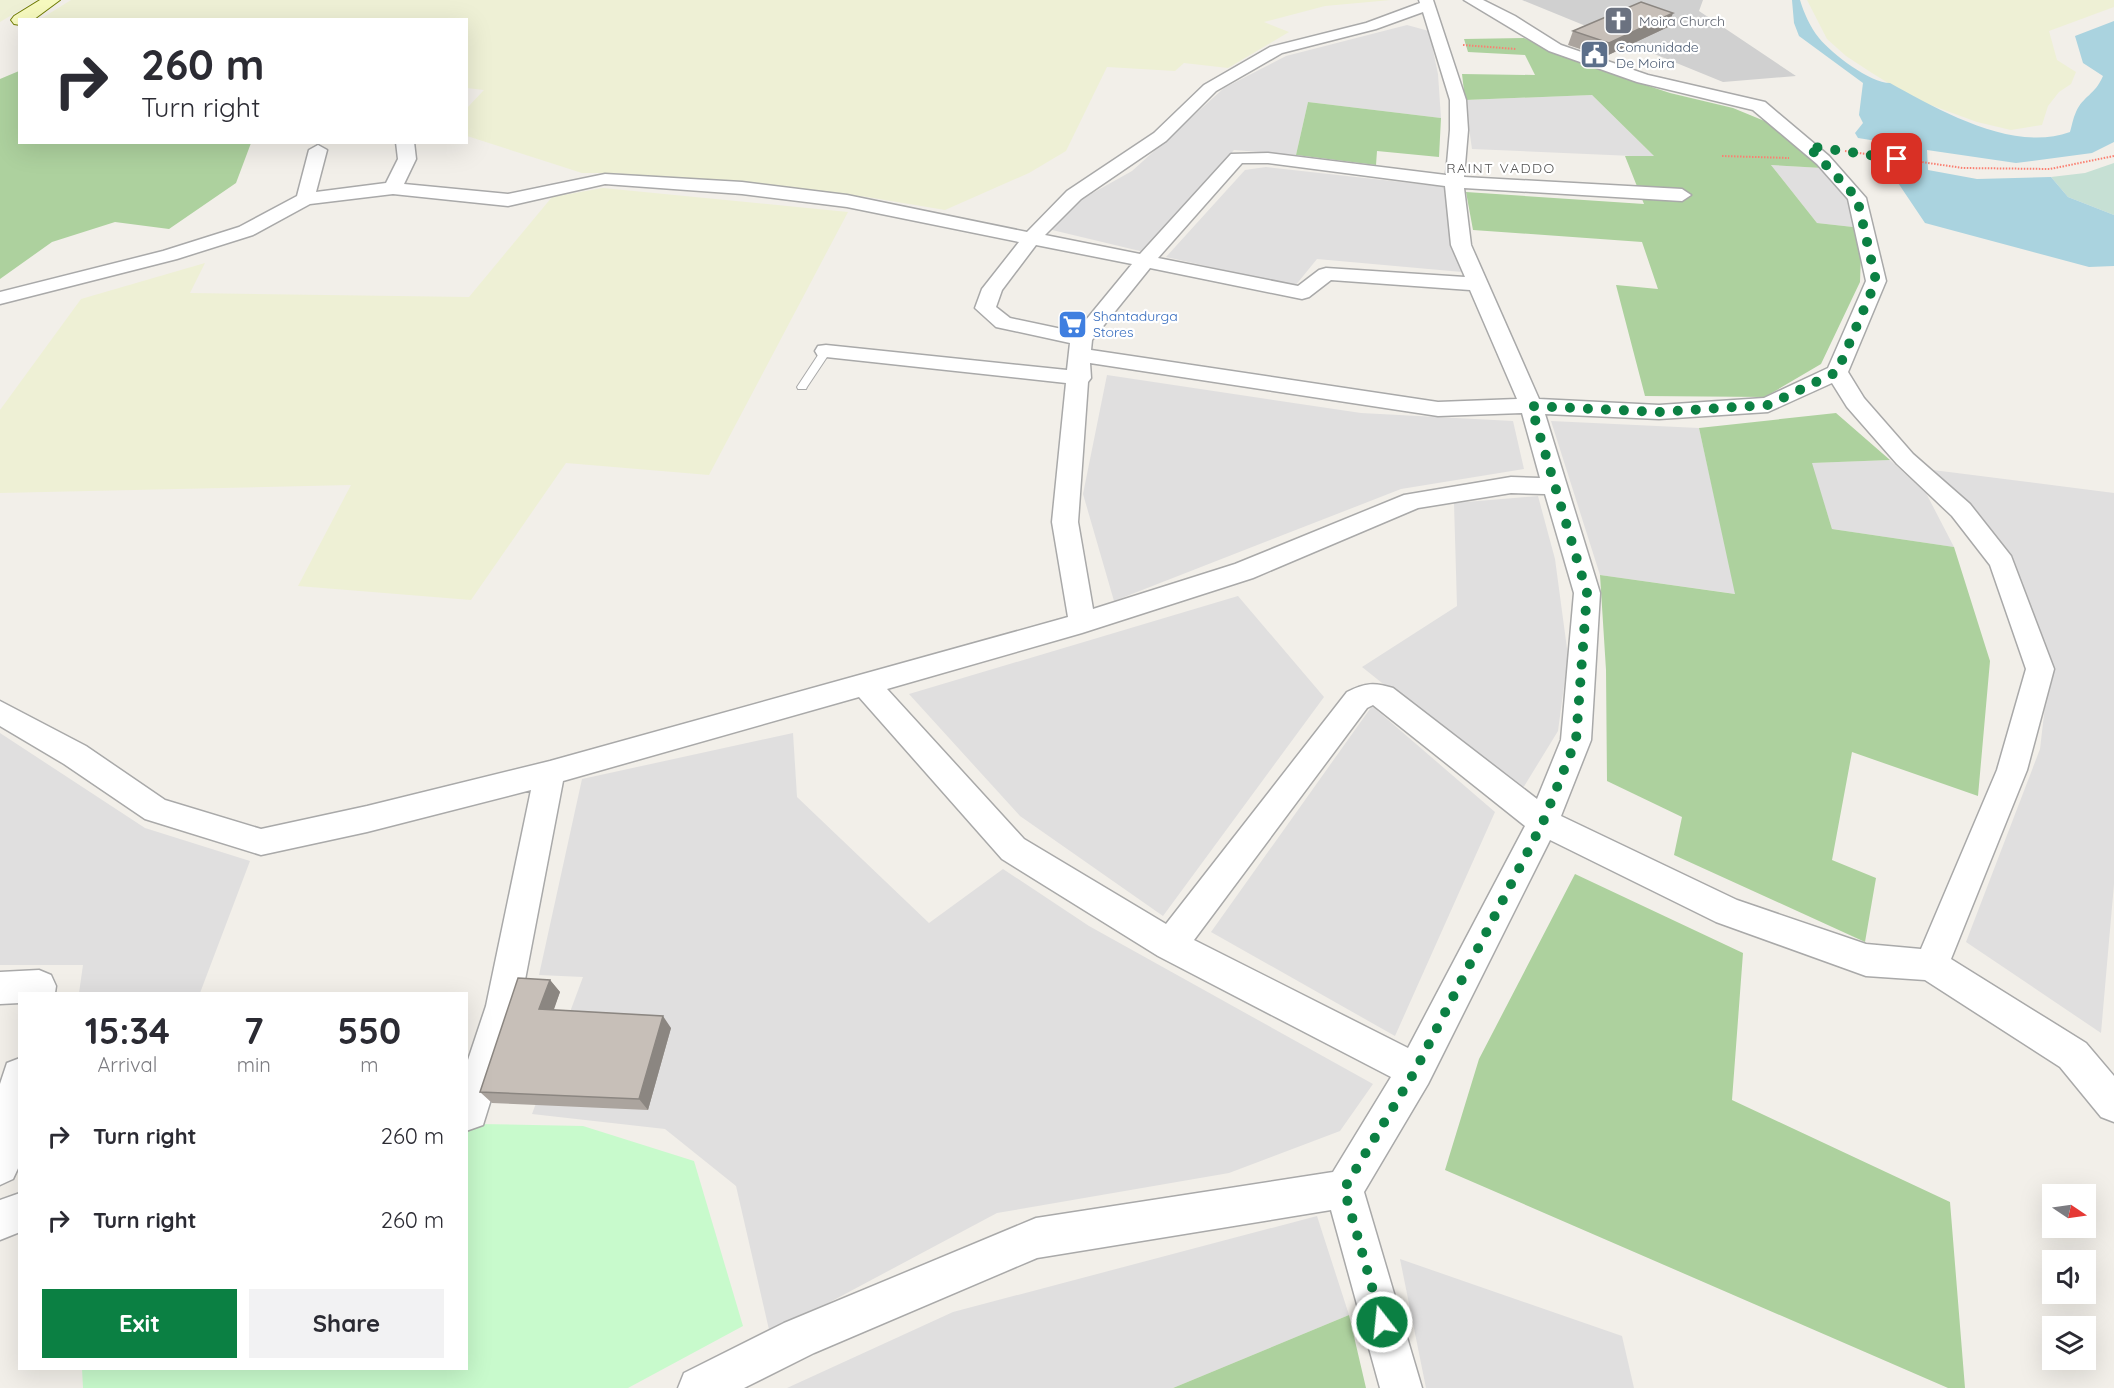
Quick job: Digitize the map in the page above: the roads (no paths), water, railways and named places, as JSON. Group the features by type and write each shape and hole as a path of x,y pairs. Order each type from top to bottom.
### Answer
{"main road":[{"path":"23,18 52,0"},
{"path":"0,32 18,21"}],"street":[{"path":"826,351 1081,357 1438,409 1531,406 1659,412 1768,405 1837,372 1876,281 1857,198 1816,153 1759,106 1643,79 1555,48 1510,19 1472,0"},
{"path":"1081,357 1003,323 985,308 992,289 1031,240 1074,195 1160,137 1210,88 1276,50 1371,26 1426,3 1458,100 1459,130 1454,182 1461,245 1531,406 1557,486 1587,593 1576,740 1543,822 1415,1071 1344,1189 1401,1388"},
{"path":"393,188 407,159 405,144"},
{"path":"305,199 318,150"},
{"path":"1082,623 1065,522 1081,357 1145,261 1237,158 1268,158 1454,182 1682,195"},
{"path":"0,297 170,255 235,234 305,199 393,188 508,200 605,179 742,188 847,201 1302,293 1326,274 1479,284"},
{"path":"1837,372 1855,402 1905,459 1961,510 2002,562 2040,669 2012,770 1931,965"},
{"path":"0,712 75,755 156,810 261,842 367,819 550,773 1082,623 1244,571 1413,501 1511,485 1557,486"},
{"path":"865,684 1013,849 1170,945 1415,1071"},
{"path":"1170,945 1358,700 1371,693 1383,696 1543,822 1728,912 1866,960 1931,965 2073,1055 2114,1104"},
{"path":"468,1112 503,1006 550,773"},
{"path":"0,988 39,986 38,992"},
{"path":"0,1166 18,1085"},
{"path":"699,1388 798,1338 1036,1238 1344,1189"},
{"path":"0,1220 18,1213"}],"lane":[{"path":"802,387 826,351"}],"water":[{"path":"1792,0 1800,0 1810,25 1825,45 1862,73 1890,83 1953,116 2001,133 2025,137 2048,137 2070,132 2079,107 2103,76 2083,63 2075,36 2114,21 2114,142 2092,153 2016,163 1927,150 1928,170 1977,179 2051,177 2068,197 2114,215 2114,266 2089,267 1925,223 1886,165 1908,168 1908,146 1858,138 1855,133 1863,123 1859,115 1863,83 1799,36 1794,23"}],"place":[{"name":"Moira Church","path":"1618,21"},
{"name":"Comunidade De Moira","path":"1595,55"},
{"name":"Shantadurga Stores","path":"1072,324"}],"district":[{"name":"RAINT VADDO","path":"1501,168"}]}
